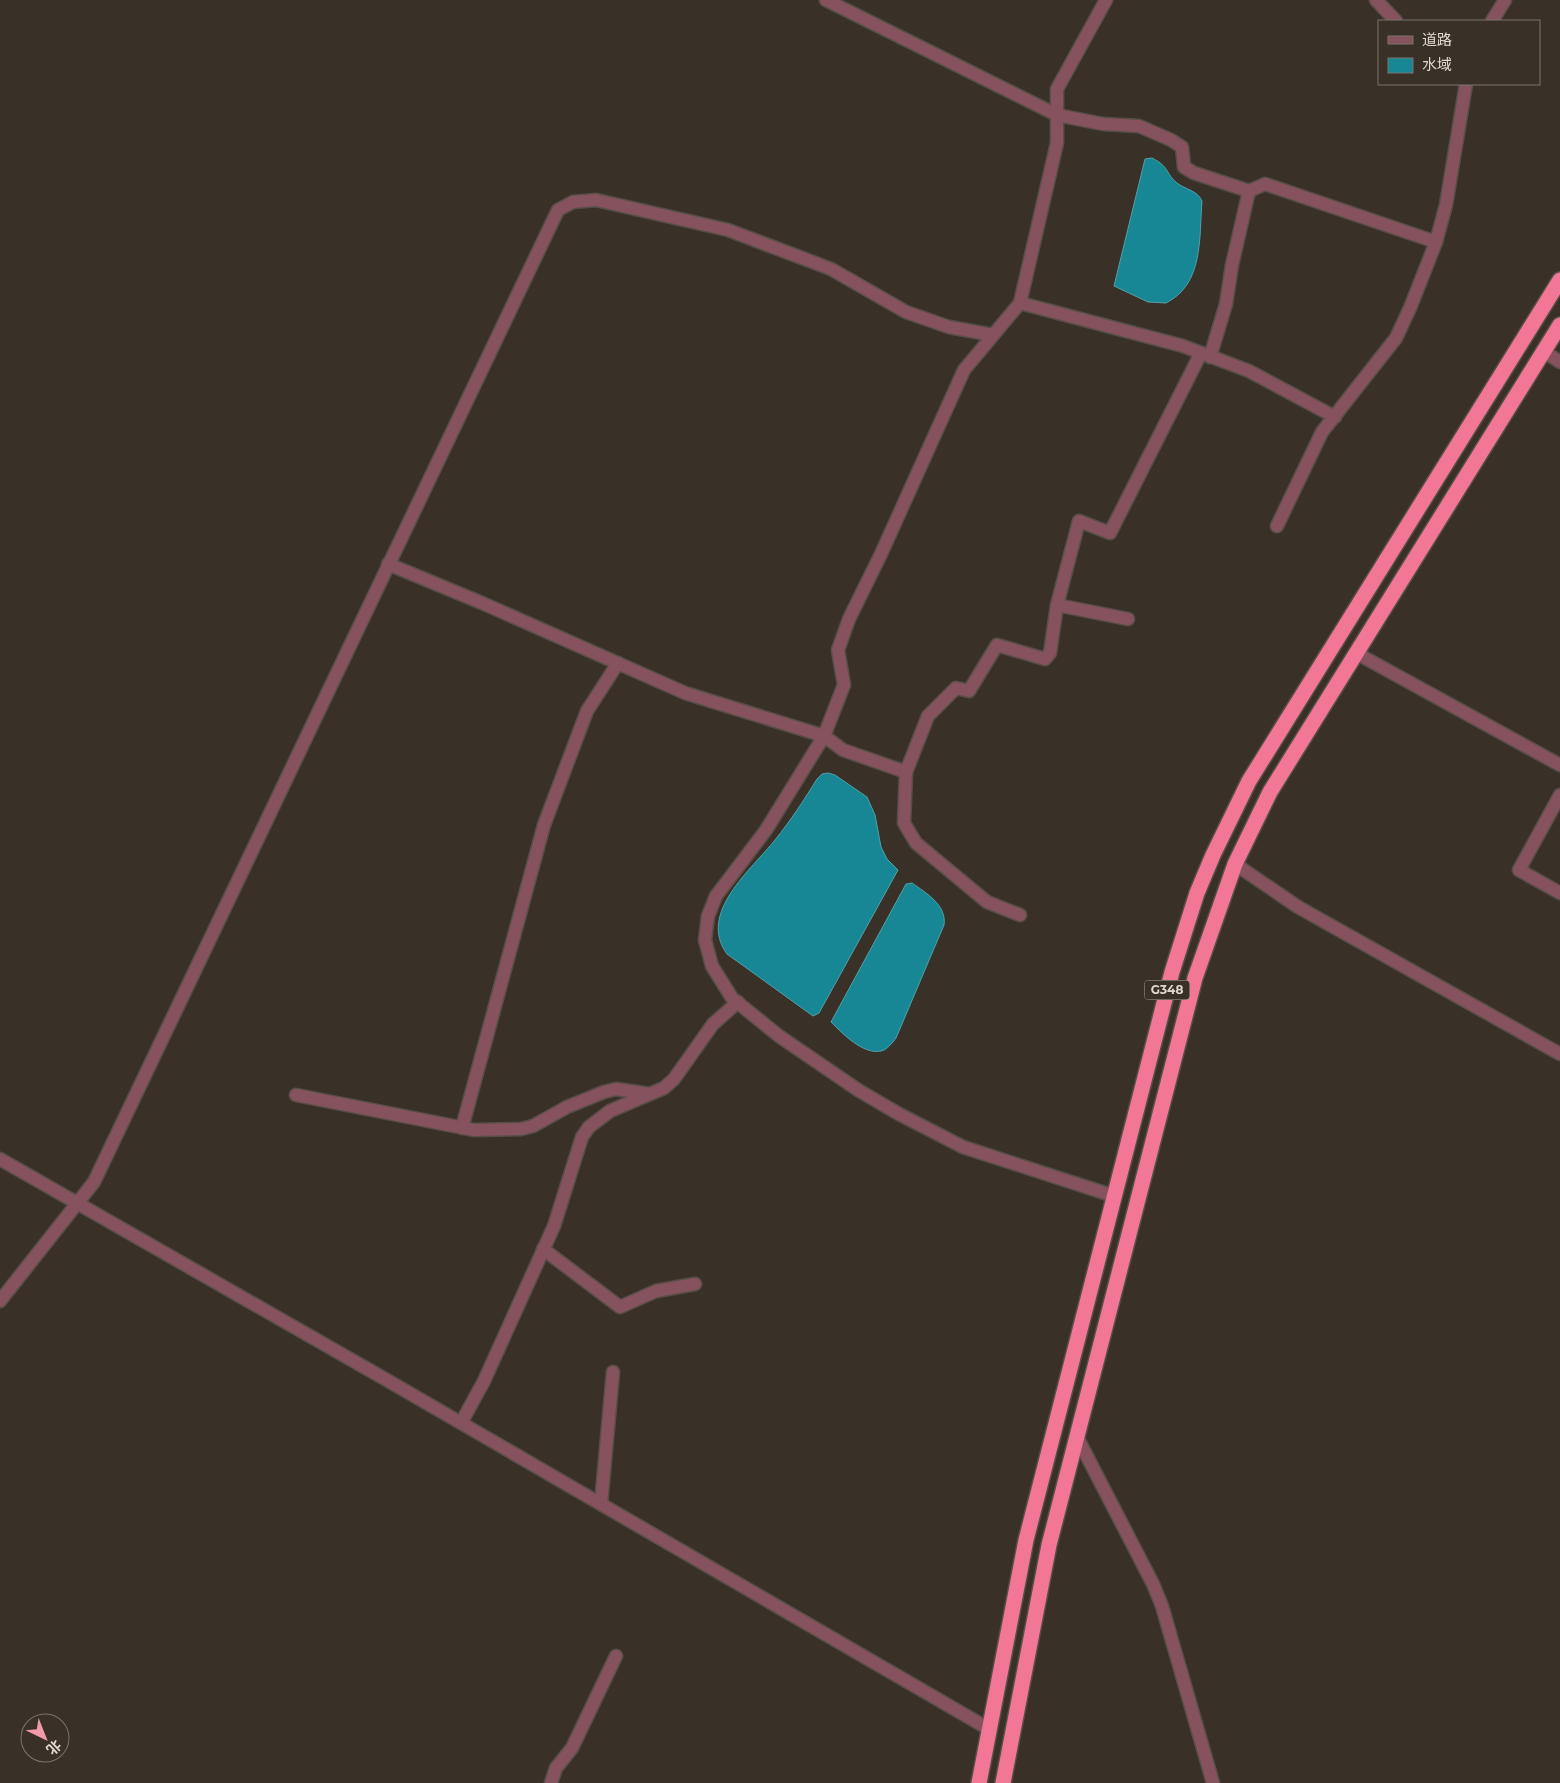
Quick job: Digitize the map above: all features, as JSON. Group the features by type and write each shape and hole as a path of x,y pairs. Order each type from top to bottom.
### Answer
{"highway":[{"name":"G348","path":"979,1783 1026,1540 1114,1196 1184,933 1200,886 1230,817 1269,746 1314,678 1560,280"},
{"name":"G348","path":"1003,1783 1049,1545 1195,978 1220,902 1235,864 1289,758 1560,325"}],"street":[{"path":"826,0 1057,115 1150,129 1182,147 1184,167 1194,173 1249,191 1265,184 1436,242"},
{"path":"1106,0 1057,89 1057,143 1020,303 964,370 881,554 849,619 838,650 844,685 824,736 766,830 716,896 708,916 706,940 712,966 724,988 738,1002 818,1064 899,1114 963,1147 1114,1196"},
{"path":"1376,0 1395,20"},
{"path":"1493,20 1505,0"},
{"path":"1277,526 1322,432 1396,338 1423,277 1436,242 1446,205 1466,85"},
{"path":"1020,915 987,902 916,843 904,823 906,772 928,716 956,688 969,691 997,646 1045,659 1050,653 1057,605 1079,521 1110,533 1206,355 1226,304 1232,265 1249,191"},
{"path":"0,1302 94,1182 558,210 573,202 596,200 728,230 831,269 906,312 949,327 993,335"},
{"path":"1020,303 1206,355 1249,371 1335,417"},
{"path":"1543,351 1560,362"},
{"path":"388,564 685,693 824,736 843,750 906,772"},
{"path":"1057,605 1128,619"},
{"path":"1356,653 1560,765"},
{"path":"462,1128 544,825 587,711 618,663"},
{"path":"1560,795 1518,870 1560,893"},
{"path":"1235,864 1298,907 1560,1054"},
{"path":"461,1423 484,1381 554,1226 582,1137 589,1127 610,1111 653,1094 674,1079 702,1037 738,1002"},
{"path":"296,1095 474,1130 521,1129 534,1126 591,1095 616,1089 653,1094"},
{"path":"0,1160 461,1423 990,1730"},
{"path":"544,1249 620,1307 656,1291 695,1284"},
{"path":"601,1504 614,1372"},
{"path":"1077,1437 1153,1584 1162,1606 1213,1783"},
{"path":"551,1783 556,1768 572,1748 616,1656"}],"water":[{"path":"1152,158 1165,167 1177,183 1194,192 1202,201 1199,244 1193,272 1187,284 1178,295 1166,303 1148,302 1114,286 1145,159"},
{"path":"822,774 835,775 867,797 875,815 881,847 887,859 898,870 819,1013 813,1016 727,954 720,939 719,923 723,908 731,892 781,832 817,779"},
{"path":"912,883 929,895 939,906 944,918 944,925 896,1038 881,1051 867,1050 853,1042 831,1022 906,884"}]}
